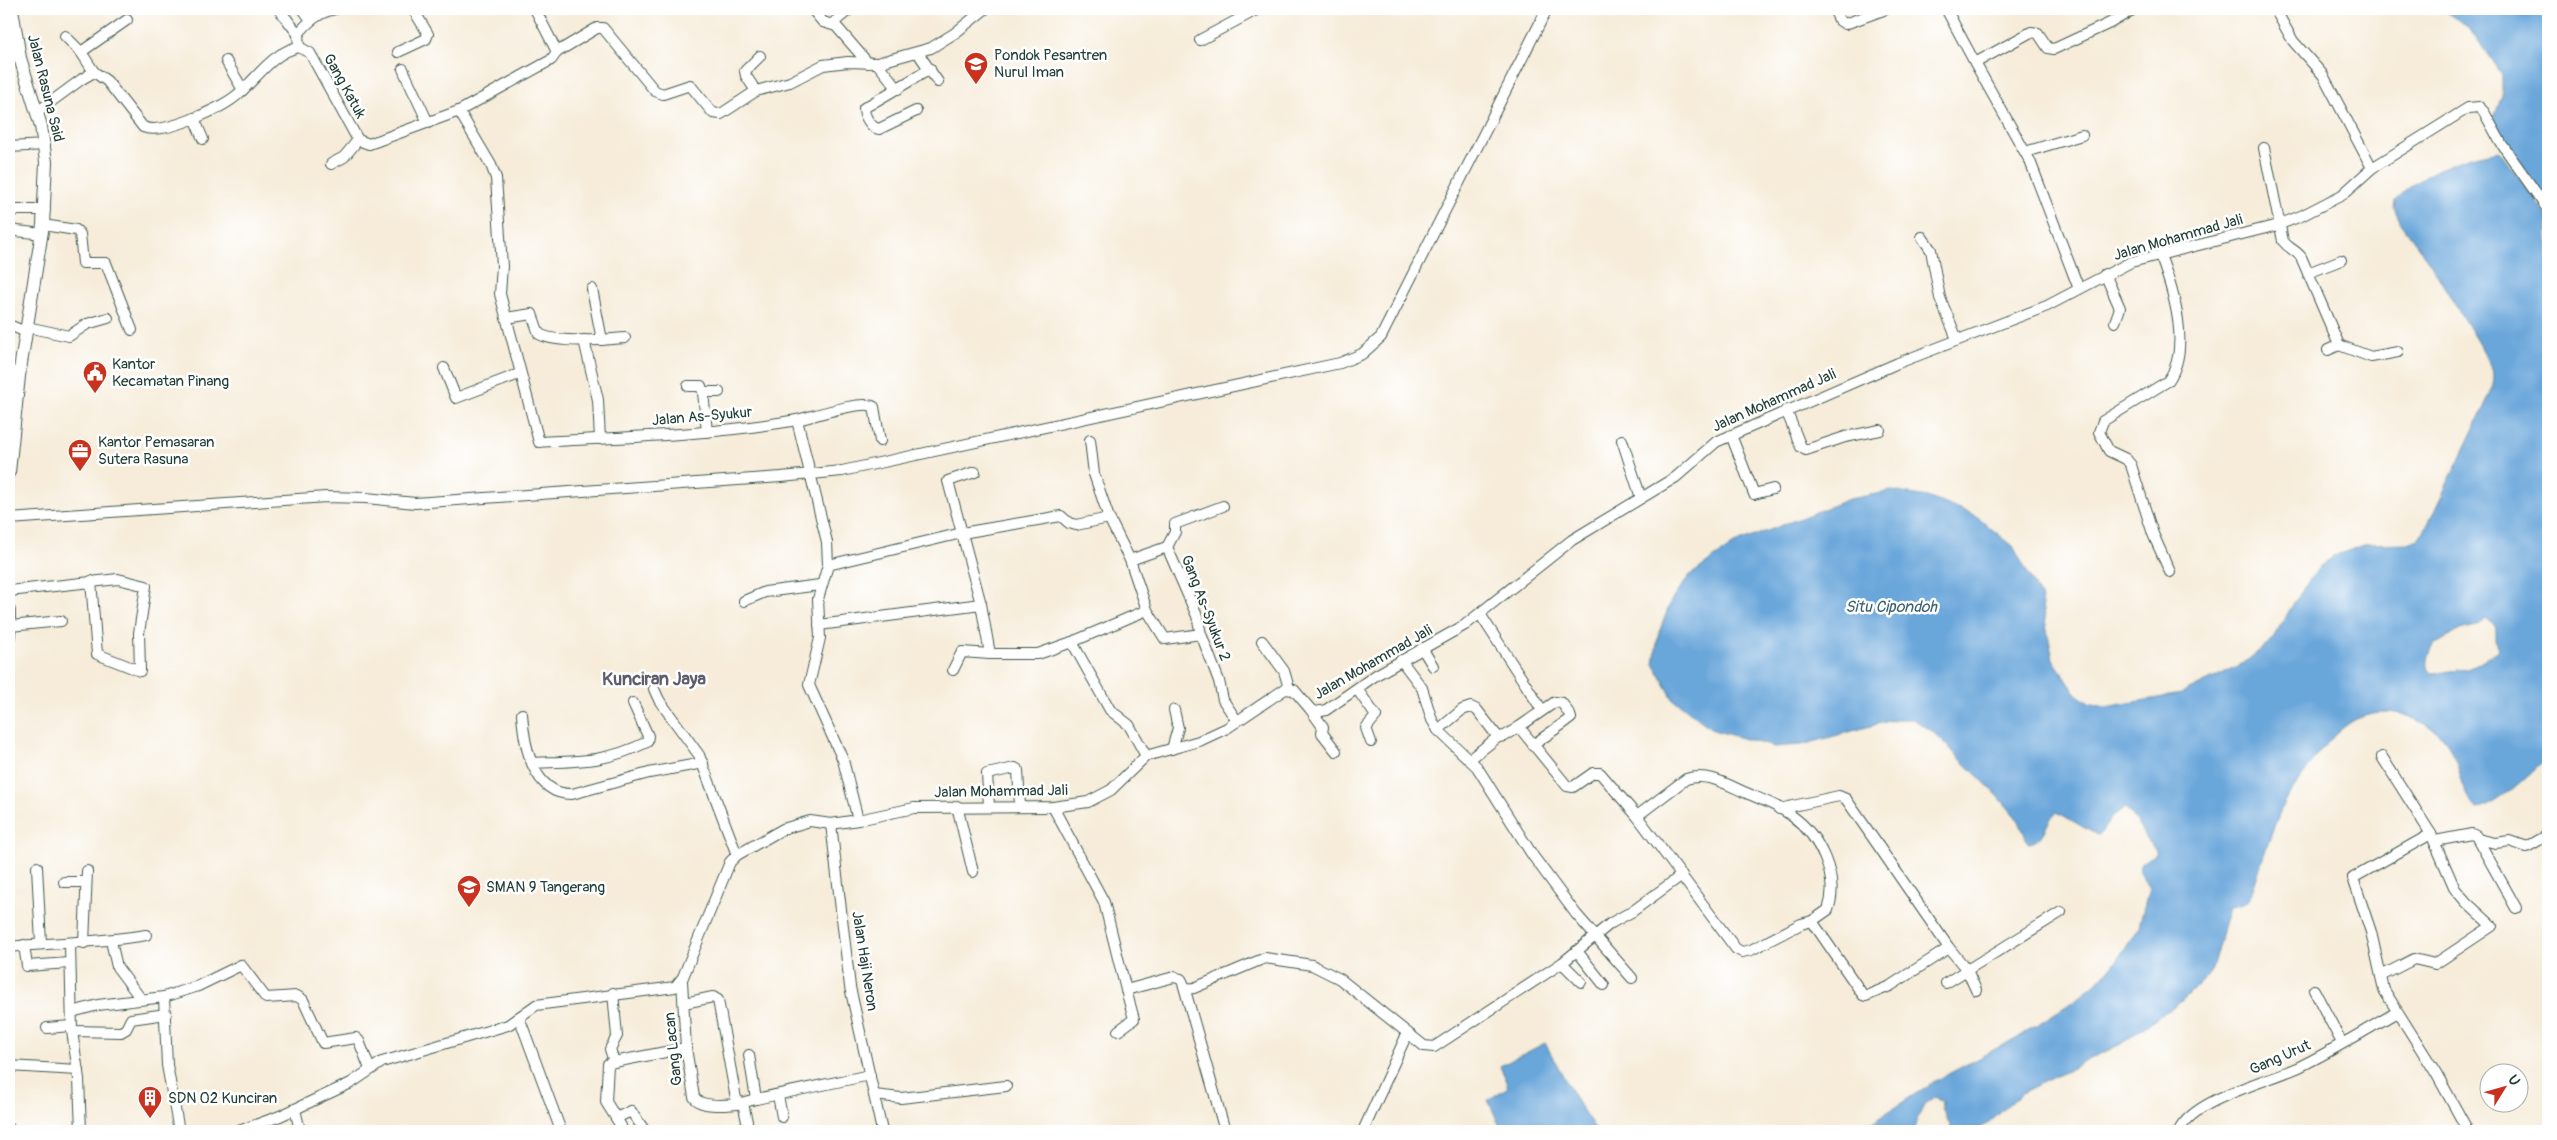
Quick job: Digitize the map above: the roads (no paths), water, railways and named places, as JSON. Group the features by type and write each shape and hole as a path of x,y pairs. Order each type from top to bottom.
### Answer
{"main road":[{"name":"Jalan Rasuna Said","path":"9,472 17,391 45,210 45,145 20,58 12,9"},
{"path":"9,611 9,631"}],"street":[{"path":"65,36 81,52 94,72 107,81 139,123 147,129 158,130 194,118 228,102 275,59 299,47 298,34 279,9"},
{"path":"303,9 311,20"},
{"path":"298,34 323,10 335,9"},
{"path":"398,52 426,39 428,34 413,9"},
{"path":"535,9 557,52"},
{"path":"812,9 823,22 832,24 853,43 898,89"},
{"path":"832,24 850,9"},
{"path":"760,56 745,71 746,76 756,91 790,82 823,65 848,62 873,63 918,53 950,37 985,9"},
{"path":"1200,40 1258,9"},
{"path":"1834,9 1839,20 1845,24 1886,9"},
{"path":"1946,9 2025,152 2079,288"},
{"path":"1975,63 2031,32 2038,33 2048,48 2054,49 2110,23 2134,9"},
{"path":"2275,9 2293,40 2323,75 2372,168"},
{"path":"9,519 326,497 366,498 414,503 810,474 851,469 1340,363 1362,354 1381,337 1546,11"},
{"path":"81,52 127,20"},
{"name":"Gang Katuk","path":"299,47 310,53 358,140 369,144 428,124 459,111 551,60 557,52 596,28 603,28 659,94 690,85 716,114 721,114 756,91"},
{"path":"918,53 938,82"},
{"path":"226,61 242,90"},
{"path":"403,69 412,91 417,95 428,124"},
{"path":"916,111 880,130 872,126 864,113 864,108 930,69"},
{"path":"37,112 82,78 94,72"},
{"name":"Jalan Mohammad Jali","path":"737,854 796,824 810,821 831,824 914,808 957,806 1053,807 1077,805 1099,798 1111,790 1146,756 1199,742 1237,721 1281,691 1290,688 1312,710 1316,712 1326,710 1401,660 1454,632 1480,614 1572,540 1676,477 1708,447 1786,410 1956,340 2040,309 2131,262 2278,224 2328,203 2342,194 2372,168 2473,106 2484,112 2501,143 2548,210"},
{"name":"Jalan As-Syukur","path":"459,111 491,164 496,178 502,266 500,294 519,374 539,442 707,432 797,420 839,409 872,405 880,441"},
{"path":"194,118 203,139"},
{"path":"2025,152 2082,135"},
{"path":"331,164 344,157 358,140"},
{"path":"9,147 45,145"},
{"path":"2264,148 2283,241 2288,248 2297,251 2339,345 2371,358 2398,352"},
{"path":"9,210 45,210"},
{"path":"9,230 76,230 80,234 83,263 106,263 132,330"},
{"path":"1922,238 1931,250 1940,298 1956,340"},
{"path":"2160,255 2172,287 2179,318 2177,360 2172,376 2168,381 2102,421 2098,432 2109,451 2126,459 2130,466 2152,534 2170,572"},
{"path":"2308,273 2341,260"},
{"path":"2106,274 2120,308 2114,322"},
{"path":"592,289 602,340"},
{"path":"506,318 532,314 539,334 545,338 584,340 625,338"},
{"path":"9,325 27,330 69,336 87,324 108,318"},
{"path":"584,340 598,400 600,439"},
{"path":"2328,350 2339,345"},
{"path":"444,368 456,398 519,374"},
{"path":"688,386 702,386 707,432"},
{"path":"703,392 719,392"},
{"path":"1786,410 1801,447 1806,450 1845,437 1880,430"},
{"path":"797,420 827,542 828,565 820,584 818,599 820,638 808,685 843,760 858,820"},
{"path":"1731,435 1754,494 1773,489"},
{"path":"1090,440 1094,474 1109,518 1130,560 1147,610 1165,640 1200,634"},
{"path":"1622,440 1641,498"},
{"path":"974,472 948,481 982,604 990,654"},
{"name":"Gang As-Syukur 2","path":"1223,506 1175,524 1174,532 1167,547 1197,616 1200,634 1219,681 1223,700 1237,721"},
{"path":"828,565 962,533 1061,516 1069,523 1076,525 1109,518"},
{"path":"1130,560 1167,547"},
{"path":"9,591 91,581 118,579 146,586 139,633 140,671 97,654 91,581"},
{"path":"744,601 765,592 820,584"},
{"path":"819,625 982,604"},
{"path":"953,670 962,652 1038,654 1072,642 1147,610"},
{"path":"1480,614 1542,710"},
{"path":"9,631 61,622"},
{"path":"1262,641 1284,671 1290,688"},
{"path":"1072,642 1110,710 1129,725 1146,756"},
{"path":"1422,648 1433,666"},
{"path":"1401,660 1422,688 1432,720 1438,730 1470,759 1486,779 1532,856 1576,914 1632,978"},
{"path":"1357,688 1376,716 1366,728 1371,742"},
{"path":"239,1131 295,1109 351,1083 382,1062 502,1027 519,1017 529,1008 543,1002 670,989 682,981 725,871 737,854 703,763 688,737 659,700 654,689"},
{"path":"1470,759 1498,737 1505,736 1542,710 1559,701 1571,718 1533,745"},
{"path":"532,763 596,760 629,751 647,742 648,736 633,703"},
{"path":"1438,730 1462,710 1472,707 1477,710 1498,737"},
{"path":"1172,749 1178,728 1174,710"},
{"path":"1312,710 1323,727 1322,733 1336,751"},
{"path":"522,714 525,745 532,763 551,790 560,794 572,794 649,773 703,763"},
{"path":"1519,727 1567,786 1573,787 1592,773 1600,773 1637,816 1736,949 1742,952 1751,950 1801,924 1812,921 1828,910 1833,891 1831,877 1824,858 1808,831 1791,815 1779,809 1719,780 1695,776 1686,779 1637,816"},
{"path":"2381,976 2414,958 2435,964 2492,926 2467,903 2456,889 2433,838 2382,757"},
{"path":"989,806 987,774 1015,768 1018,770 1020,807"},
{"path":"1779,809 1839,796 1846,799 1949,948 1967,970 1976,990"},
{"path":"957,806 973,872"},
{"path":"1053,807 1104,902 1134,1019 1118,1031"},
{"name":"Jalan Haji Neron","path":"831,824 850,987 882,1131"},
{"path":"2468,1131 2426,1055 2396,1012 2384,990 2371,932 2353,878 2433,838 2472,834 2478,839 2516,908"},
{"path":"2478,839 2495,843 2510,841 2527,847 2548,835"},
{"path":"37,867 41,944"},
{"path":"84,943 87,871"},
{"path":"1185,989 1194,988 1264,958 1312,965 1340,979 1424,1046 1434,1047 1562,962 1596,935 1682,875"},
{"path":"64,882 86,882"},
{"path":"1946,983 2061,912"},
{"path":"1812,921 1860,992 1866,996 1890,986 1949,948"},
{"path":"9,947 111,941 146,935"},
{"path":"111,941 117,967 141,999"},
{"path":"70,943 72,1028 78,1070 81,1131"},
{"path":"24,946 27,966 69,963"},
{"path":"1577,951 1604,984"},
{"path":"1562,962 1581,982"},
{"path":"72,1012 98,1005 164,997 198,986 241,965 266,998 298,996 303,1000 323,1043 356,1038 370,1069"},
{"path":"1126,990 1174,977 1181,979 1225,1131"},
{"name":"Gang Lacan","path":"682,981 686,1048 695,1100 721,1105 740,1103"},
{"path":"2314,990 2342,1043"},
{"path":"612,994 617,1036 610,1049 614,1062"},
{"path":"164,997 167,1065 179,1131"},
{"path":"684,1003 713,997 718,1000 740,1103 749,1131"},
{"name":"Gang Urut","path":"2179,1131 2184,1123 2214,1100 2297,1068 2396,1012"},
{"path":"47,1028 121,1032 126,1029 131,1019 166,1014"},
{"path":"519,1017 561,1131"},
{"path":"1363,1131 1407,1034"},
{"path":"620,1131 622,1130 606,1099 608,1064 686,1048"},
{"path":"749,1055 756,1099"},
{"path":"9,1066 78,1070"},
{"path":"740,1103 870,1075"},
{"path":"874,1095 901,1098 1006,1086"},
{"path":"778,1095 782,1117"},
{"path":"295,1109 300,1131"},
{"path":"616,1118 631,1111 645,1131"}],"water":[{"path":"2441,9 2548,9 2548,204 2509,147 2494,118 2502,95 2502,76 2469,27"},
{"name":"Situ Cipondoh","path":"2499,151 2548,217 2548,755 2546,759 2504,796 2485,807 2477,809 2465,790 2450,747 2434,730 2413,718 2394,713 2376,713 2360,717 2345,726 2331,739 2288,797 2272,833 2250,898 2243,904 2229,907 2211,972 2186,997 2121,1044 2023,1092 1990,1122 1971,1131 1946,1131 1951,1127 1942,1109 1943,1102 1936,1096 1924,1104 1913,1131 1854,1131 1874,1121 1935,1081 2016,1038 2074,1001 2102,978 2122,953 2139,926 2149,888 2139,873 2140,865 2156,853 2128,810 2124,808 2113,816 2100,834 2097,835 2057,812 2042,835 2034,842 2028,843 2019,821 1999,797 1932,731 1913,719 1896,719 1802,745 1774,747 1713,730 1673,699 1654,664 1658,635 1671,601 1689,576 1734,544 1849,499 1892,491 1927,497 1973,514 2013,546 2040,596 2053,659 2076,694 2089,703 2105,707 2181,694 2244,663 2271,641 2300,593 2320,566 2336,555 2367,544 2407,543 2418,539 2427,526 2484,407 2493,387 2494,376 2491,365 2430,263 2401,223 2394,208 2395,201 2417,182 2430,174 2456,162","holes":["2484,618 2494,624 2495,628 2499,649 2496,652 2468,669 2432,673 2428,663 2429,655 2435,644 2460,630 2477,625"]},
{"path":"1545,1043 1579,1105 1597,1131 1502,1131 1488,1100 1508,1087 1500,1066"}],"place":[{"name":"Pondok Pesantren Nurul Iman","path":"976,85"},
{"name":"Kantor Kecamatan Pinang","path":"95,394"},
{"name":"Kantor Pemasaran Sutera Rasuna","path":"80,472"},
{"name":"SMAN 9 Tangerang","path":"469,908"},
{"name":"SDN 02 Kunciran","path":"150,1119"}],"district":[{"name":"Kunciran Jaya","path":"654,679"}]}
